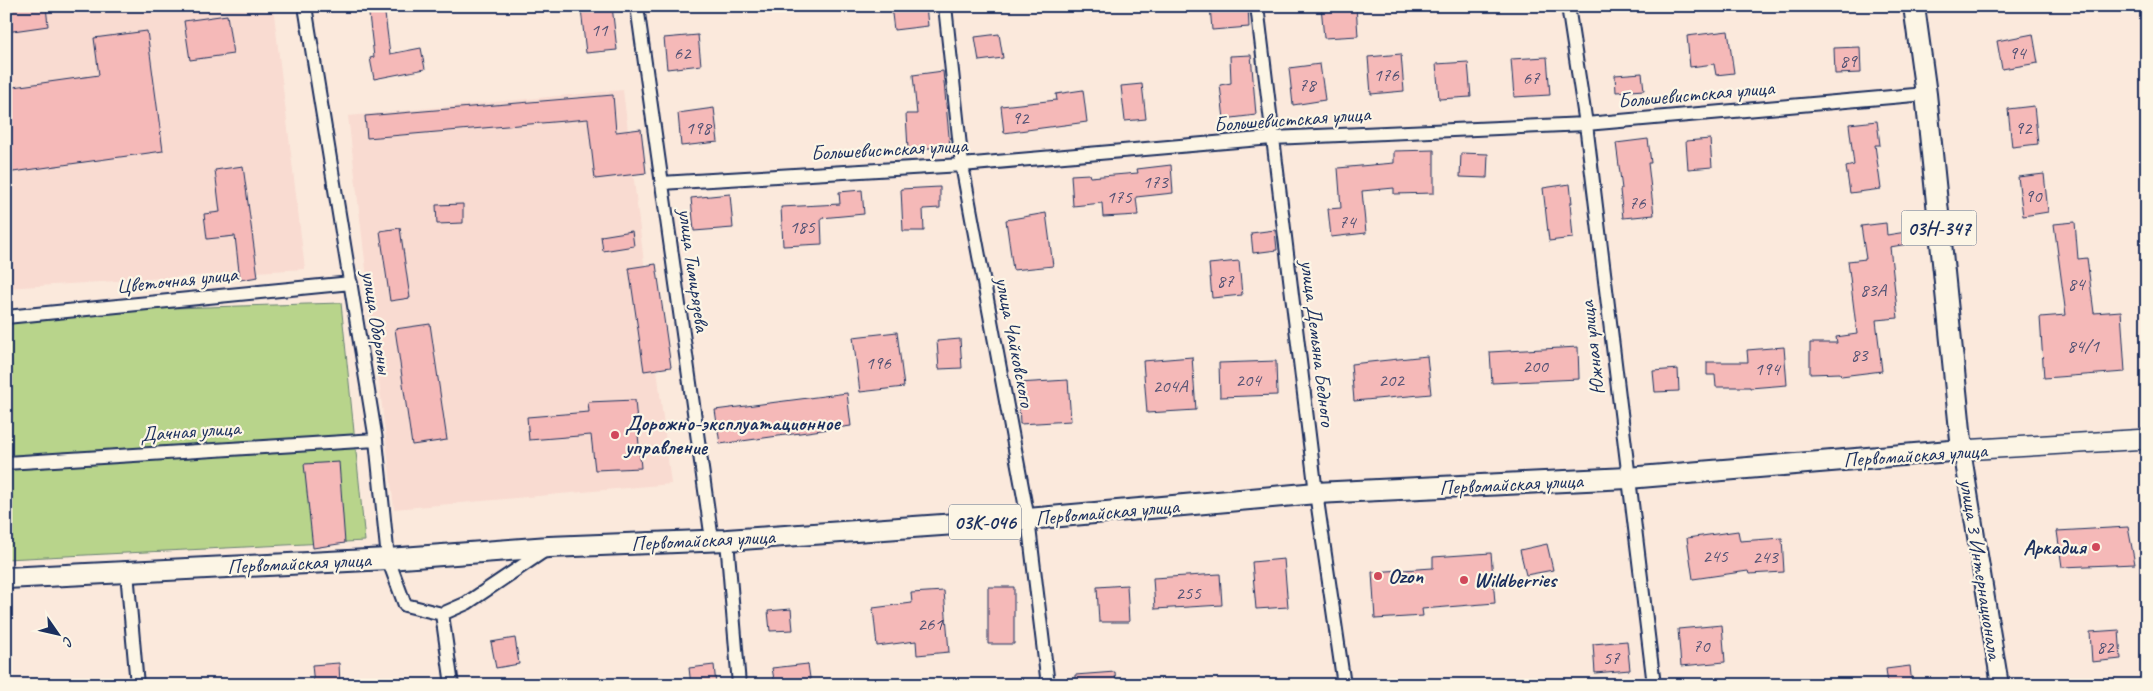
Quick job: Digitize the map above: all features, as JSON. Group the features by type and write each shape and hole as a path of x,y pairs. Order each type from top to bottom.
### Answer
{"main road":[{"name":"улица 3 Интернационала","path":"1914,6 1926,94 1962,450"},
{"name":"Первомайская улица","path":"6,578 388,559 549,547 720,540 1028,519 1316,493 1628,478 1962,450 2147,439"}],"street":[{"name":"улица Обороны","path":"305,6 376,440 388,559 406,605 442,614"},
{"name":"улица Тимирязева","path":"637,6 662,182 720,540 739,685"},
{"name":"улица Чайковского","path":"945,6 962,165 1028,519 1048,685"},
{"name":"улица Демьяна Бедного","path":"1257,6 1316,493 1344,685"},
{"name":"Южная улица","path":"1568,6 1586,124 1654,685"},
{"name":"Большевистская улица","path":"662,182 962,165 1272,138 1586,124 1926,94"},
{"name":"Цветочная улица","path":"6,316 351,283"},
{"name":"Дачная улица","path":"6,462 376,440"},
{"name":"улица 3 Интернационала","path":"1962,450 2000,685"},
{"path":"452,685 442,614 467,603 549,547"},
{"path":"127,572 137,685"}],"shaded area":[{"path":"6,6 273,6 305,269 6,288"},
{"path":"623,90 671,484 394,509 348,116"}],"green space":[{"path":"341,303 365,541 6,559 6,313"}],"building":[{"path":"6,6 46,6 48,26 6,32"},
{"path":"368,6 384,6 390,54 421,48 425,69 374,79 370,58 374,57"},
{"path":"612,6 617,50 586,53 581,9"},
{"path":"891,6 926,6 928,26 894,30"},
{"path":"1210,6 1248,6 1249,27 1212,30"},
{"path":"1321,6 1356,6 1358,36 1324,38"},
{"path":"227,15 233,54 190,60 184,21"},
{"path":"147,31 163,151 6,173 6,88 99,75 94,38"},
{"path":"1728,31 1734,73 1716,75 1714,64 1690,67 1687,36"},
{"path":"999,34 1003,58 979,61 975,37"},
{"path":"2033,34 2038,63 2002,69 1997,41"},
{"path":"698,35 701,65 667,69 664,38"},
{"path":"1860,47 1861,73 1835,74 1834,48"},
{"path":"1401,54 1404,91 1371,94 1368,57"},
{"path":"1251,55 1256,115 1224,119 1220,85 1231,83 1230,56"},
{"path":"1547,57 1550,95 1514,97 1511,59"},
{"path":"1468,62 1471,97 1439,99 1436,64"},
{"path":"1320,64 1325,100 1293,105 1289,68"},
{"path":"943,71 950,147 908,149 906,114 917,114 913,75"},
{"path":"1642,73 1644,90 1616,92 1615,75"},
{"path":"1142,84 1146,119 1125,121 1121,86"},
{"path":"1083,90 1087,122 1004,133 1001,106 1057,100 1056,94"},
{"path":"613,95 616,132 641,129 646,173 595,179 588,119 367,138 365,116"},
{"path":"2034,106 2038,144 2012,147 2008,109"},
{"path":"714,108 718,142 681,146 678,113"},
{"path":"1877,121 1880,145 1875,145 1881,189 1850,193 1846,167 1854,165 1849,124"},
{"path":"1648,139 1651,163 1648,163 1654,215 1623,218 1620,190 1622,189 1616,143"},
{"path":"1710,139 1712,167 1688,169 1686,141"},
{"path":"1434,150 1434,193 1394,194 1394,188 1362,191 1366,233 1331,237 1328,209 1341,208 1338,168 1394,163 1394,151"},
{"path":"1461,153 1488,154 1487,178 1460,177"},
{"path":"1171,165 1173,193 1136,197 1138,215 1103,217 1102,203 1073,206 1071,175 1089,174 1090,177 1138,173 1137,169"},
{"path":"243,166 258,277 240,280 235,236 207,239 204,214 220,212 215,170"},
{"path":"2044,174 2048,212 2023,216 2018,177"},
{"path":"1570,184 1573,238 1549,241 1543,188"},
{"path":"940,187 940,208 923,209 924,231 903,231 901,189"},
{"path":"862,190 864,214 821,218 822,244 783,246 781,207 840,204 839,192"},
{"path":"730,194 733,228 694,231 691,198"},
{"path":"463,204 463,223 437,224 436,205"},
{"path":"1046,213 1053,266 1013,270 1006,220"},
{"path":"2075,222 2078,259 2087,258 2094,313 2121,311 2125,372 2044,378 2040,317 2066,315 2054,224"},
{"path":"1886,223 1887,235 1906,232 1908,244 1890,247 1898,318 1876,320 1882,371 1841,376 1840,373 1810,374 1810,343 1837,343 1836,337 1857,334 1848,261 1866,259 1861,226"},
{"path":"400,228 410,298 390,301 380,231"},
{"path":"1275,230 1277,250 1253,253 1251,233"},
{"path":"632,231 634,246 603,251 601,236"},
{"path":"1239,261 1242,295 1212,298 1209,264"},
{"path":"656,264 671,367 644,371 629,268"},
{"path":"430,324 447,440 412,445 395,329"},
{"path":"897,332 904,387 860,392 853,337"},
{"path":"960,339 962,368 939,369 937,341"},
{"path":"1578,347 1579,379 1492,383 1490,352"},
{"path":"1784,347 1787,385 1750,388 1716,387 1715,375 1707,375 1707,362 1748,362 1747,350"},
{"path":"1427,356 1431,394 1354,401 1351,364"},
{"path":"1192,357 1196,410 1147,413 1143,361"},
{"path":"1276,361 1277,395 1220,397 1219,363"},
{"path":"1678,369 1679,391 1655,392 1653,371"},
{"path":"1068,380 1071,421 1020,424 1018,383"},
{"path":"847,393 851,426 720,444 715,410"},
{"name":"Дорожно-эксплуатационное управление","path":"635,400 641,468 595,470 591,435 529,440 527,417 589,412 588,402"},
{"path":"339,462 345,543 313,548 304,464"},
{"path":"2128,527 2135,564 2062,567 2057,531"},
{"path":"1738,531 1740,541 1782,538 1784,572 1749,574 1748,571 1693,579 1687,538"},
{"path":"1547,544 1553,570 1526,575 1520,550"},
{"path":"1491,553 1495,603 1422,609 1423,616 1375,619 1372,572 1433,568 1433,557"},
{"path":"1284,559 1288,607 1256,609 1252,562"},
{"path":"1220,574 1222,605 1155,609 1153,578"},
{"path":"1127,585 1129,622 1099,622 1097,587"},
{"path":"988,587 1014,587 1014,644 988,644"},
{"path":"944,591 949,652 917,655 916,641 877,646 873,608 912,603 911,593"},
{"path":"791,609 793,630 770,631 768,611"},
{"path":"1722,625 1725,662 1681,666 1678,629"},
{"path":"2119,630 2121,659 2092,662 2090,632"},
{"path":"515,638 519,664 496,668 491,642"},
{"path":"1627,641 1630,670 1595,673 1593,644"},
{"path":"339,663 340,685 314,685 312,665"},
{"path":"808,664 811,685 775,685 772,668"},
{"path":"714,665 716,685 691,685 689,668"},
{"path":"1910,666 1912,685 1888,685 1886,669"},
{"path":"1115,672 1116,685 1075,685 1075,675"}],"place":[{"name":"Дорожно-эксплуатационное управление","path":"615,435"},
{"name":"Аркадия","path":"2096,547"},
{"name":"Ozon","path":"1378,576"},
{"name":"Wildberries","path":"1464,580"}]}
